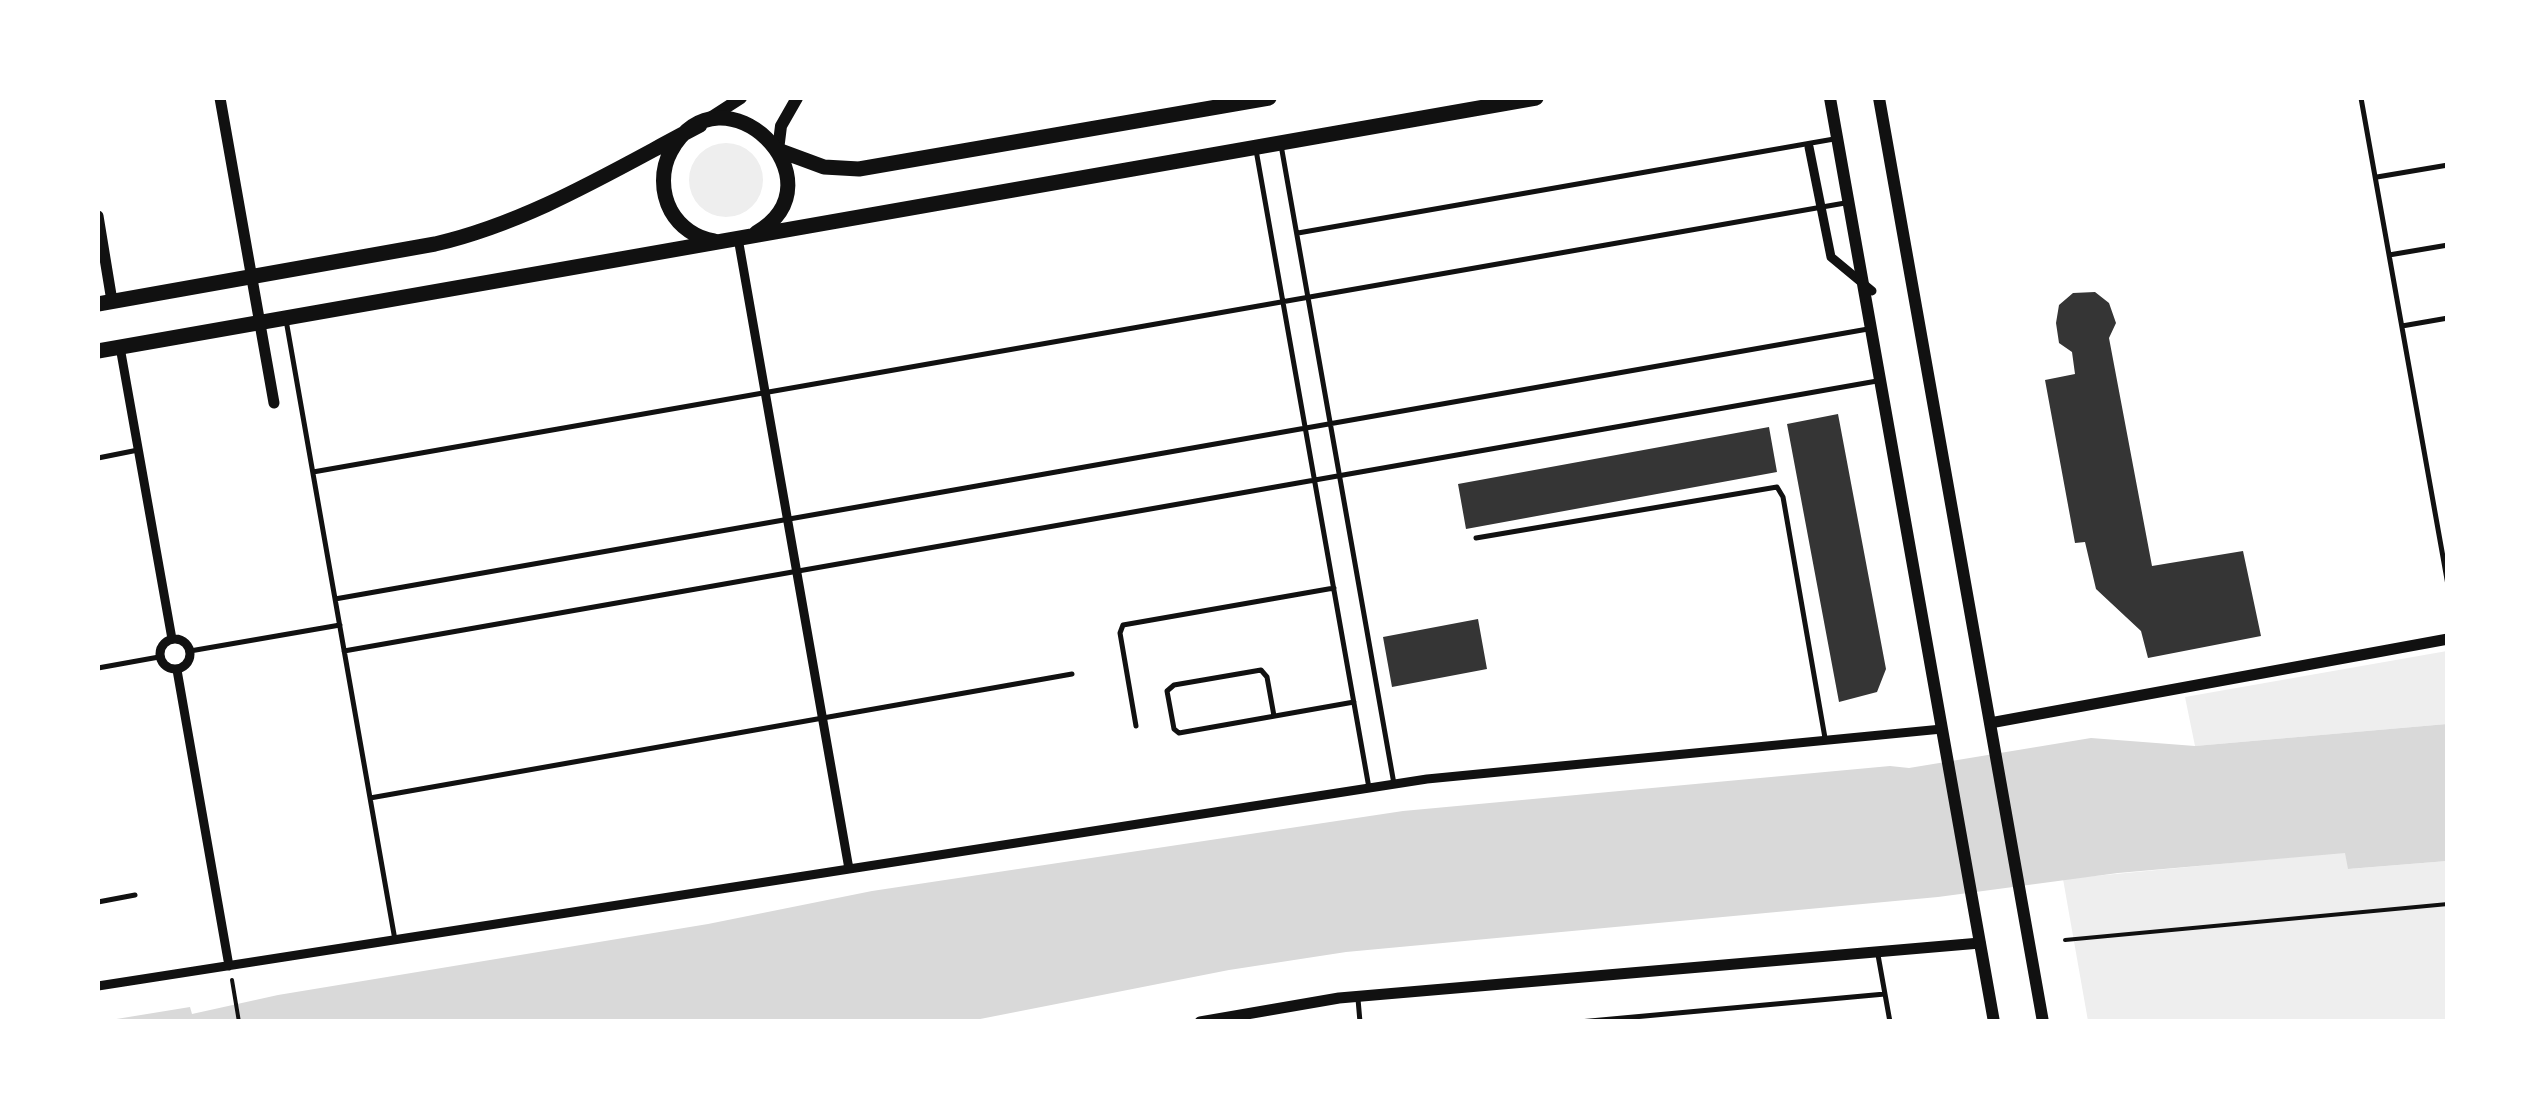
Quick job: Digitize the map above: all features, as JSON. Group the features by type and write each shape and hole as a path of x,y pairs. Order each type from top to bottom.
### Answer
{"main road":[{"path":"717,242 681,224 672,212 663,184 669,155 677,143 741,98"},
{"path":"745,236 773,219 786,192 787,178 778,150 781,126 798,98"},
{"path":"105,302 435,244 486,231 534,212 714,120 744,122 758,129 778,150 824,167 859,169 1269,98"},
{"path":"98,350 1536,98"},
{"path":"1830,98 1994,1022"},
{"path":"1879,98 2043,1022"}],"street":[{"path":"220,98 274,402"},
{"path":"1809,146 1831,257 1872,291"},
{"path":"98,216 105,302"},
{"path":"745,236 765,393 849,869"},
{"path":"120,346 172,639"},
{"path":"172,639 185,643 190,652 188,662 177,670"},
{"path":"172,639 161,647 160,657 164,666 177,670"},
{"path":"1990,722 2448,640"},
{"path":"177,670 230,966"},
{"path":"98,986 1394,784 1942,729"},
{"path":"1200,1022 1358,996 1980,943"}],"lane":[{"path":"2362,98 2448,585"},
{"path":"1297,233 1837,138"},
{"path":"1281,142 1394,784"},
{"path":"1256,147 1369,788"},
{"path":"2375,177 2448,164"},
{"path":"313,472 1848,202"},
{"path":"2389,255 2448,245"},
{"path":"286,318 395,940"},
{"path":"2402,326 2448,318"},
{"path":"335,599 1871,329"},
{"path":"344,651 1880,381"},
{"path":"98,458 138,450"},
{"path":"1476,538 1777,487 1783,497 1826,740"},
{"path":"1136,726 1120,632 1123,625 1334,588"},
{"path":"190,652 340,625"},
{"path":"98,668 160,657"},
{"path":"1274,716 1268,678 1261,670 1174,685 1168,692 1173,726 1179,733 1354,702"},
{"path":"370,798 1072,674"},
{"path":"98,902 135,895"},
{"path":"1878,952 1890,1022"},
{"path":"1579,1022 1885,994"},
{"path":"1358,996 1360,1022"}],"path":[{"path":"2065,940 2448,904"},
{"path":"230,966 239,1022"}],"shaded area":[{"path":"726,143 740,145 752,154 761,166 761,194 752,206 740,215 726,217 712,215 700,206 691,194 689,180 691,166 700,154 712,145"},
{"path":"2447,651 2447,724 2195,746 2185,697"},
{"path":"2447,724 2447,861 2348,869 2345,853 2118,873 1938,897 1346,952 1229,970 970,1021 98,1022 190,1007 192,1014 278,995 708,924 872,891 1403,811 1890,766 1909,768 2091,738 2195,746"},
{"path":"2346,852 2349,869 2447,861 2447,1021 2088,1021 2063,879"}],"building":[{"path":"2095,292 2109,303 2116,323 2109,338 2152,566 2243,551 2261,636 2148,658 2141,631 2096,589 2085,542 2075,543 2045,380 2075,374 2072,352 2059,343 2059,305 2073,293"},
{"path":"1838,414 1886,669 1877,692 1839,702 1787,424"},
{"path":"1769,427 1777,472 1466,529 1458,484"},
{"path":"1478,619 1487,669 1392,687 1383,637"}]}
